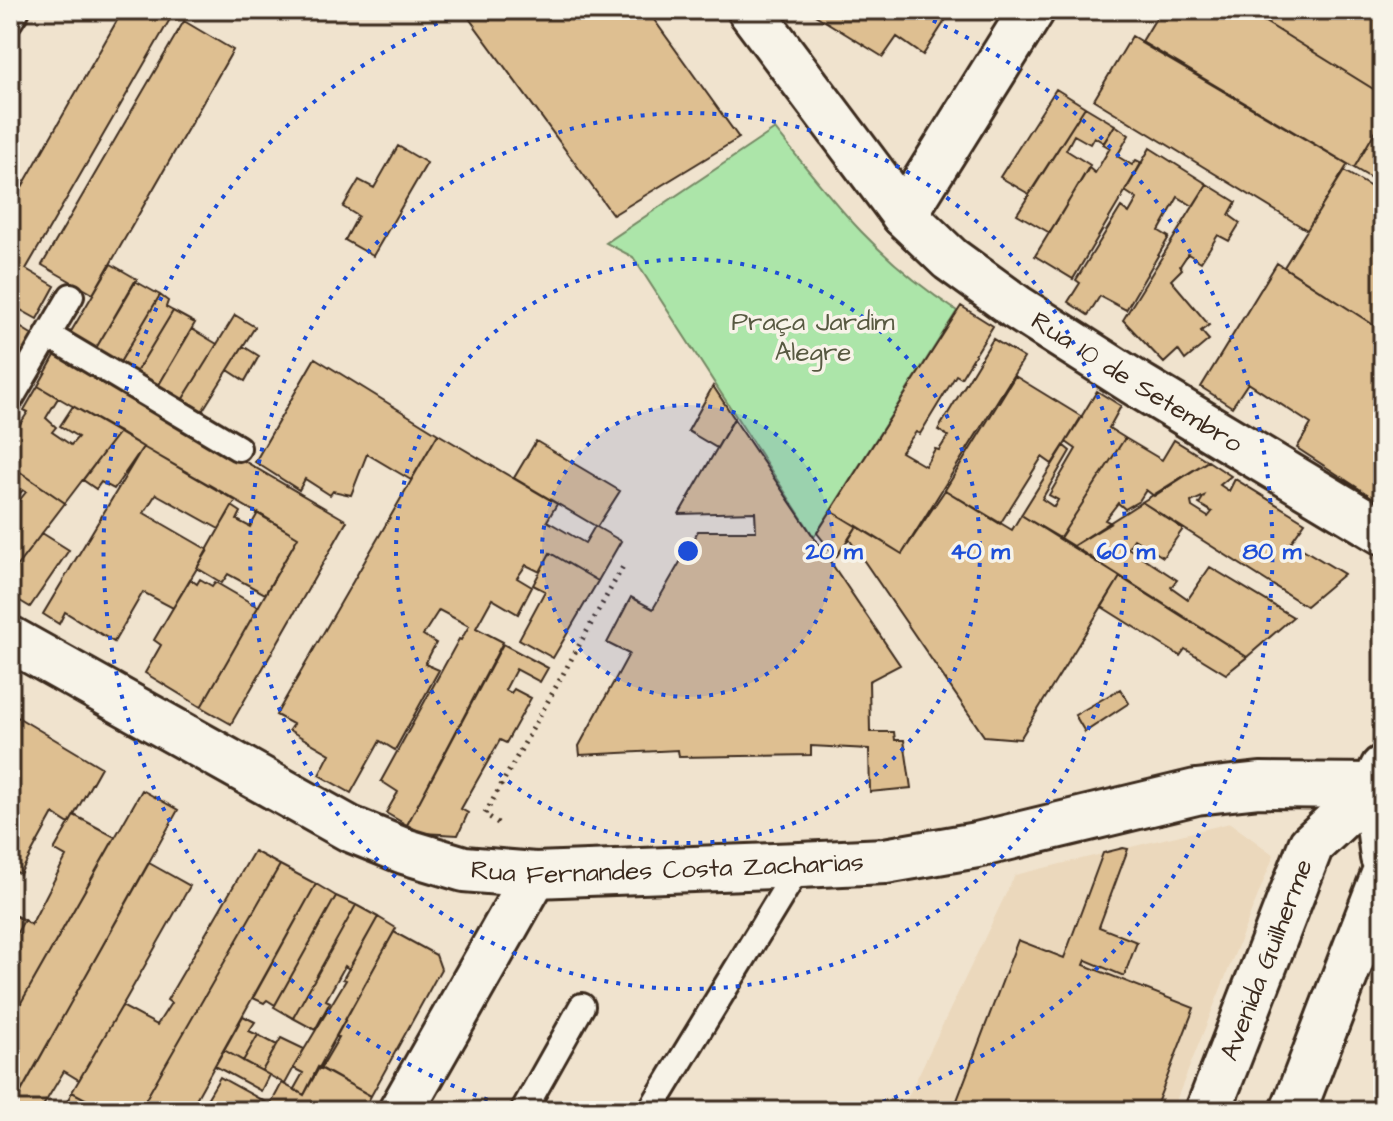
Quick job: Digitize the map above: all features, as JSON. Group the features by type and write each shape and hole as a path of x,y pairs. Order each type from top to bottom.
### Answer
{"street":[{"name":"Rua 10 de Setembro","path":"750,10 904,215 950,259 1016,307 1140,386 1383,532"},
{"path":"904,215 1032,10"},
{"name":"Rua Fernandes Costa Zacharias","path":"10,639 350,829 404,851 464,869 535,875 885,861 977,845 1196,792 1379,777"},
{"path":"1379,777 1383,857"},
{"name":"Avenida Guilherme","path":"1208,1111 1311,845 1379,777"},
{"path":"401,1111 535,875"},
{"path":"1293,1111 1383,877"}],"lane":[{"path":"10,21 17,10"},
{"path":"10,400 71,296"},
{"path":"48,335 238,448"},
{"path":"650,1111 800,865"},
{"path":"523,1111 582,1006"}],"path":[{"path":"509,831 485,814 625,563"}],"shaded area":[{"path":"1230,823 1274,855 1172,1111 901,1111 1015,875"}],"green space":[{"name":"Praça Jardim Alegre","path":"775,129 837,205 879,250 957,311 814,537 633,257 606,243"}],"building":[{"path":"123,10 165,10 173,14 26,269 55,286 37,319 10,304 10,208"},
{"path":"463,10 647,10 739,138 613,215"},
{"path":"807,10 952,10 923,55 897,37 883,57"},
{"path":"1161,10 1246,10 1383,95 1383,118 1354,168 1141,43"},
{"path":"1246,10 1383,10 1383,95"},
{"path":"184,21 233,50 93,294 42,265"},
{"path":"1132,36 1348,164 1307,230 1094,100"},
{"path":"1056,89 1085,107 1029,194 1000,177"},
{"path":"1085,107 1115,125 1104,143 1094,137 1090,144 1074,135 1066,150 1090,165 1050,233 1017,214"},
{"path":"1383,118 1383,185 1354,168"},
{"path":"1115,125 1129,135 1117,156 1132,165 1136,160 1142,163 1073,279 1035,256 1089,168 1095,173 1110,148 1103,144"},
{"path":"398,146 427,163 373,256 345,240 358,216 343,207 359,180 374,188"},
{"path":"1150,148 1207,184 1193,206 1178,197 1159,231 1169,237 1126,310 1100,296 1088,315 1068,302 1080,283 1076,280 1121,207 1129,213 1137,199 1125,191"},
{"path":"1344,171 1383,194 1383,331 1284,267"},
{"path":"1207,184 1236,202 1229,215 1240,223 1229,241 1218,235 1201,262 1188,254 1180,266 1182,269 1171,280 1209,325 1201,331 1209,340 1185,360 1178,350 1164,363 1123,320"},
{"path":"1277,263 1383,331 1381,503 1297,448 1311,424 1248,383 1232,407 1201,387"},
{"path":"111,264 137,279 95,350 69,335"},
{"path":"135,281 160,295 119,364 95,350"},
{"path":"160,295 168,301 166,307 173,311 135,374 119,364"},
{"path":"961,306 993,326 961,378 956,375 920,434 916,432 901,452 925,466 935,449 939,450 948,436 938,430 993,339 1024,358 902,554 831,511"},
{"path":"173,311 195,323 157,388 135,374"},
{"path":"235,315 255,327 201,413 181,402"},
{"path":"10,321 33,335 10,376"},
{"path":"192,329 217,344 181,402 157,388"},
{"path":"243,346 259,356 245,381 228,370"},
{"path":"57,352 347,521 231,724 201,707 298,537 38,386"},
{"path":"315,358 438,434 411,480 367,454 351,495 333,491 330,495 305,479 299,490 255,462"},
{"path":"1015,376 1082,417 1052,464 1042,457 1000,524 945,490"},
{"path":"38,386 58,398 46,418 56,427 52,432 71,445 78,437 60,426 73,406 119,432 65,503 10,465 10,439 28,412 24,410"},
{"path":"713,386 734,418 717,448 688,431"},
{"path":"1097,391 1121,406 1109,428 1125,438 1060,538 1021,515 1064,446 1070,451 1042,499 1054,507 1058,500 1049,495 1076,449 1066,442"},
{"path":"734,419 900,665 869,681 870,732 894,732 895,740 904,740 911,788 870,792 869,749 811,746 811,755 679,757 678,750 580,755 579,746 629,654 607,643 631,597 653,609 698,531 756,531 755,512 679,514"},
{"path":"119,432 143,447 114,489 101,482 96,489 83,480"},
{"path":"438,434 557,504 547,521 585,543 595,526 621,541 598,581 550,553 540,572 526,565 517,578 532,587 518,614 492,599 476,628 503,642 407,825 386,813 398,792 381,781 469,626 439,610 423,635 436,643 425,664 439,670 395,750 380,741 351,793 319,775 330,754 289,730 293,724 276,715"},
{"path":"1125,438 1162,460 1174,440 1208,461 1154,496 1146,490 1139,501 1125,509 1118,503 1105,520 1111,523 1073,546 1060,538"},
{"path":"536,441 620,491 597,527 514,478"},
{"path":"143,447 236,500 219,529 156,494 144,513 208,550 173,608 143,592 114,642 65,612 59,624 43,614"},
{"path":"1208,461 1231,476 1220,485 1229,491 1235,479 1305,522 1291,542 1344,574 1306,606 1142,502","holes":["1204,496 1199,504 1212,512 1208,517 1192,507 1191,502"]},
{"path":"10,465 65,503 10,575 10,512 26,492 23,490 19,494 10,488"},
{"path":"945,490 1012,530 1021,515 1120,577 1020,739 984,736 849,539 857,526 902,554"},
{"path":"1142,502 1183,529 1163,557 1134,539 1128,548 1177,580 1171,587 1188,599 1210,567 1293,617 1247,657 1073,546"},
{"path":"232,506 241,512 237,520 250,527 258,513 298,537 265,594 228,574 222,583 197,568"},
{"path":"831,511 857,526 836,557 817,533"},
{"path":"42,533 69,550 30,607 10,595 10,575"},
{"path":"550,553 598,581 553,658 519,639 545,591 533,585"},
{"path":"1120,577 1247,657 1226,674 1185,649 1180,656 1102,607"},
{"path":"190,579 197,584 200,579 212,586 215,582 258,607 201,707 145,673 161,645 154,640"},
{"path":"503,644 548,668 540,682 516,669 505,690 511,693 514,689 531,698 506,743 500,740 461,809 468,813 458,835 422,833 407,825"},
{"path":"1120,689 1129,703 1085,732 1075,715"},
{"path":"14,715 101,767 69,824 53,814 20,874 10,869 10,722"},
{"path":"142,790 178,810 16,1101 10,1097 10,1022"},
{"path":"74,815 115,837 10,1022 10,963 15,952 10,950 10,946 24,920 31,925 66,857 54,850"},
{"path":"1128,849 1099,927 1137,942 1124,976 1086,960 1084,965 1194,1008 1154,1111 953,1111 1018,940 1064,958 1103,853"},
{"path":"254,851 280,865 139,1111 108,1111 72,1092 122,1006 157,1025 171,1003 167,1000"},
{"path":"149,863 190,886 79,1080 64,1071 40,1111 10,1111"},
{"path":"280,865 316,884 191,1108 189,1111 139,1111"},
{"path":"316,884 336,896 275,1005 253,998"},
{"path":"336,896 356,905 293,1018 274,1007"},
{"path":"356,905 378,917 349,969 345,966 326,1000 330,1002 315,1030 293,1018"},
{"path":"10,913 24,920 10,946"},
{"path":"378,917 396,928 304,1095 294,1089 303,1073 293,1068 346,980 343,979"},
{"path":"394,932 436,955 441,969 371,1096 321,1068"},
{"path":"243,1016 255,1022 249,1031 258,1035 243,1061 224,1050"},
{"path":"258,1035 277,1045 262,1071 243,1061"},
{"path":"281,1038 304,1049 285,1084 262,1071"},
{"path":"224,1050 269,1075 261,1091 215,1066"},
{"path":"318,1067 371,1096 363,1111 267,1111 282,1083 304,1095"},
{"path":"220,1077 267,1103 263,1111 200,1111"},
{"path":"72,1092 108,1111 62,1111"}]}
